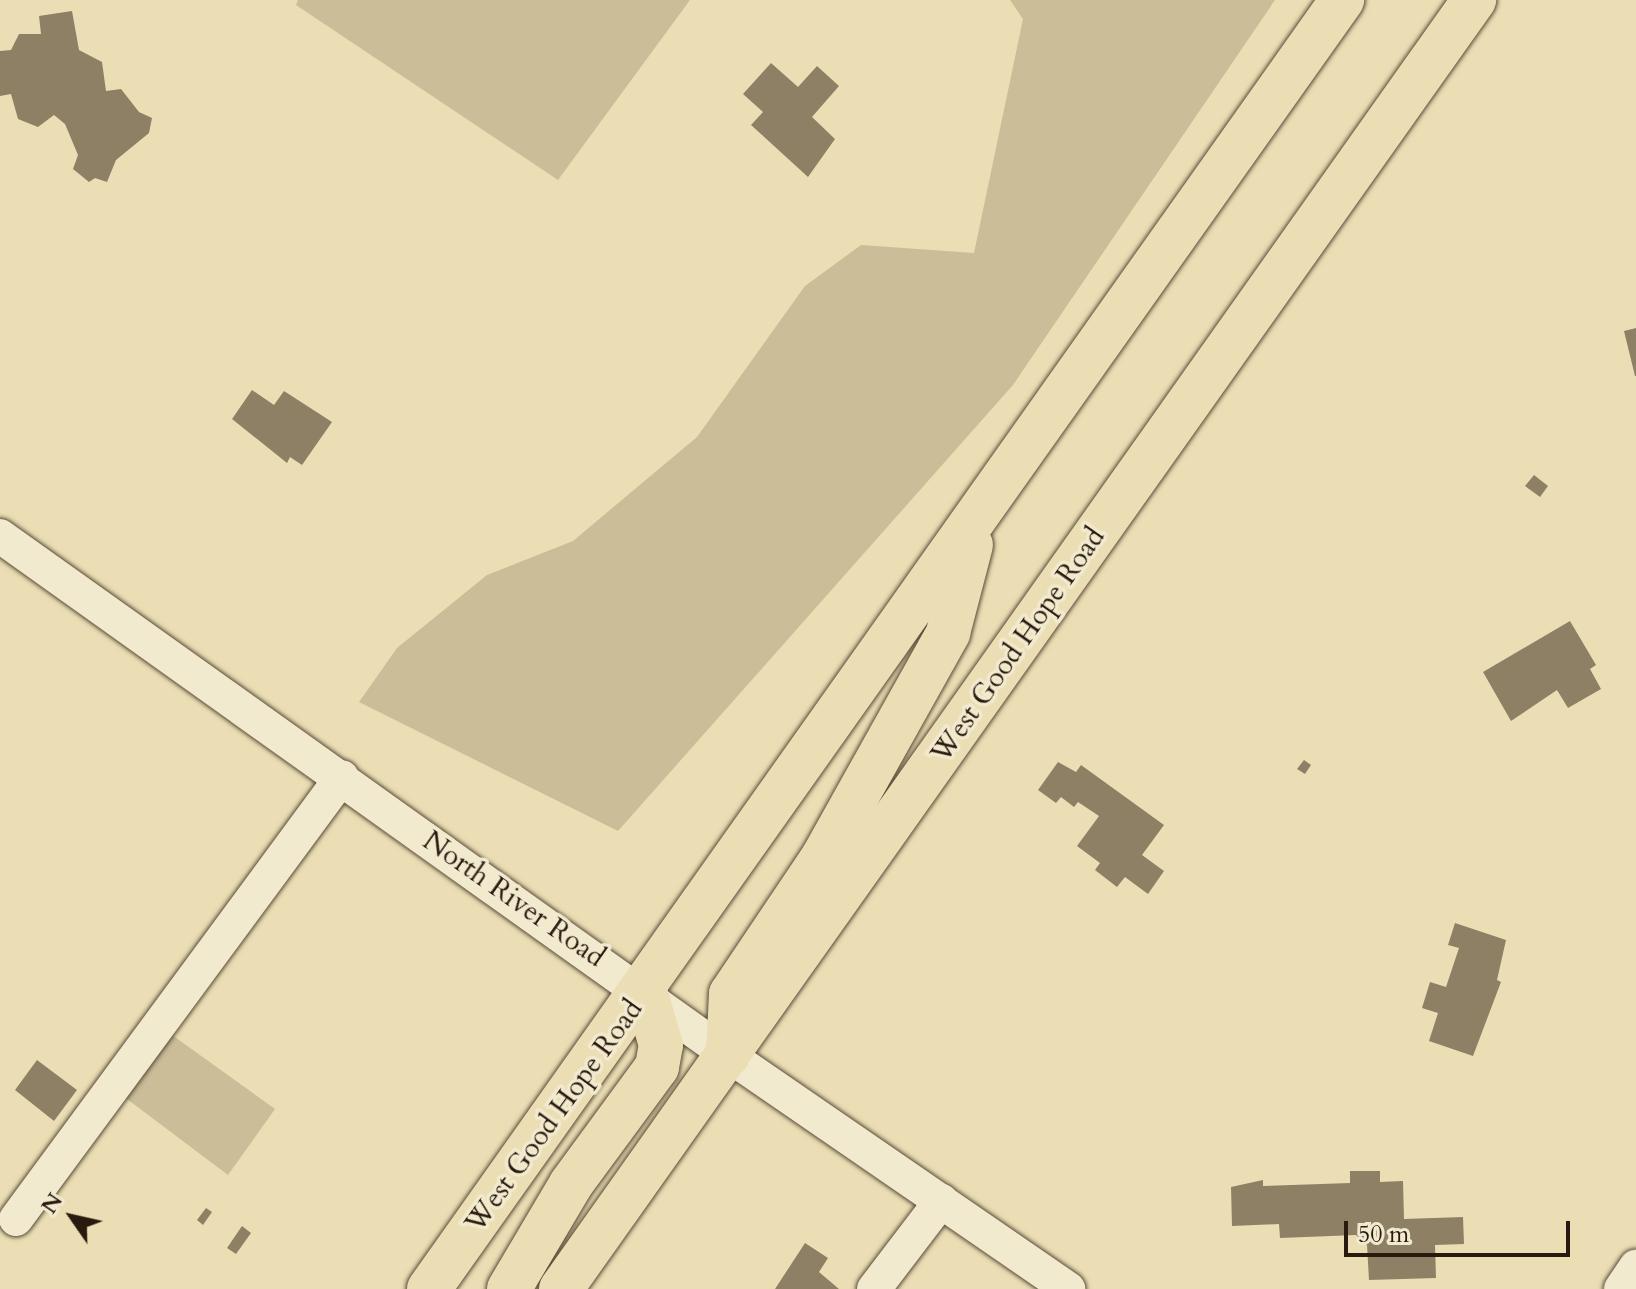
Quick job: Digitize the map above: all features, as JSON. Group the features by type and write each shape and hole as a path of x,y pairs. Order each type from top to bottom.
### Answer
{"main road":[{"name":"West Good Hope Road","path":"429,1289 645,991 1342,0"},
{"name":"West Good Hope Road","path":"561,1289 1474,0"},
{"path":"728,1055 731,994 823,857 948,633 979,515"},
{"path":"509,1289 571,1184 657,1067 661,1045 645,991"}],"street":[{"name":"North River Road","path":"0,536 645,991 728,1055 1068,1289"},
{"path":"16,1219 342,777"},
{"path":"874,1289 941,1201"},
{"path":"1621,1289 1636,1267"}],"shaded area":[{"path":"298,0 690,0 558,180 296,5"},
{"path":"1010,0 1275,0 1013,385 618,831 359,702 397,648 487,575 573,541 697,437 805,286 861,245 974,253 1023,19"},
{"path":"172,1035 275,1109 228,1175 123,1096"}],"building":[{"path":"72,11 79,50 102,62 106,91 121,89 139,112 152,118 149,133 116,160 107,182 95,178 89,182 73,169 78,155 65,124 54,115 38,127 18,119 11,94 0,96 0,51 11,50 19,34 41,34 39,16"},
{"path":"771,63 798,87 817,66 839,86 812,117 835,139 808,177 751,125 763,112 743,94"},
{"path":"1636,328 1636,376 1635,376 1624,331"},
{"path":"252,390 274,405 284,391 332,422 302,465 290,457 287,463 232,419"},
{"path":"1534,475 1548,486 1540,497 1525,486"},
{"path":"1570,621 1596,665 1590,669 1601,689 1568,708 1557,690 1511,721 1483,672"},
{"path":"1304,760 1311,765 1305,774 1297,769"},
{"path":"1058,762 1076,772 1081,765 1164,825 1142,855 1164,871 1148,894 1125,877 1117,887 1095,870 1100,863 1077,846 1099,816 1078,802 1074,807 1061,797 1056,803 1038,790"},
{"path":"1455,923 1506,940 1497,980 1501,982 1473,1056 1429,1041 1438,1013 1422,1008 1430,982 1446,987 1459,948 1448,945"},
{"path":"37,1060 77,1090 54,1121 15,1090"},
{"path":"1350,1171 1380,1171 1380,1182 1403,1181 1404,1219 1463,1217 1464,1244 1435,1245 1436,1278 1369,1280 1367,1245 1356,1235 1280,1238 1279,1224 1232,1226 1231,1187 1263,1180 1263,1186 1350,1183"},
{"path":"206,1208 212,1212 203,1225 197,1220"},
{"path":"242,1226 251,1233 236,1254 227,1248"},
{"path":"805,1243 828,1258 819,1272 839,1289 775,1289"}]}
